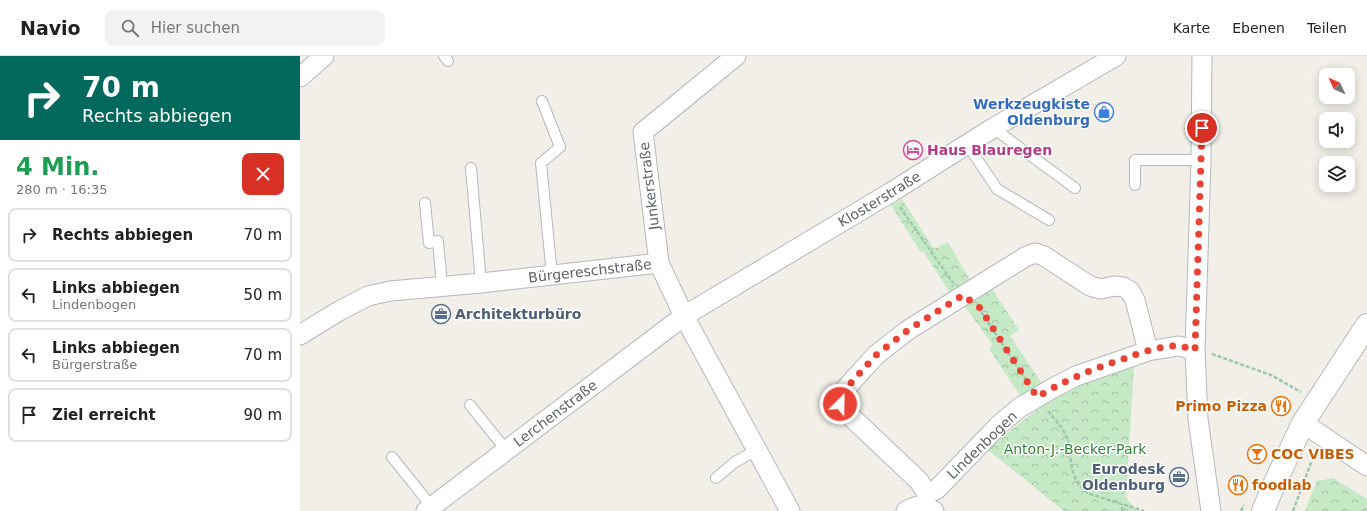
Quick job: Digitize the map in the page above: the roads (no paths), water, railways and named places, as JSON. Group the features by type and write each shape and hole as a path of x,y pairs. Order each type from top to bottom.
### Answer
{"main road":[{"path":"1262,511 1304,423 1367,325"}],"street":[{"path":"300,77 324,56"},
{"name":"Junkerstraße","path":"659,263 643,132 736,56"},
{"name":"Klosterstraße","path":"684,316 890,193 993,128 1116,56"},
{"path":"1202,56 1201,160 1195,350 1198,419 1211,511"},
{"name":"Lindenbogen","path":"922,505 919,481 847,413 840,404 841,394 876,355 908,330 1025,257 1035,253 1044,256 1090,286 1101,289 1114,286 1124,287 1130,291 1135,300 1148,351"},
{"name":"Bürgereschstraße","path":"300,335 339,311 368,296 390,291 481,283 659,263 684,316 790,511"},
{"name":"Lerchenstraße","path":"429,509 684,316"},
{"name":"Lindenbogen","path":"922,505 999,425 1019,408 1052,388 1076,376 1148,351 1178,346 1195,350"},
{"path":"1304,423 1367,466"}],"lane":[{"path":"542,101 560,147 541,163 552,275"},
{"path":"993,128 1075,188"},
{"path":"967,144 997,189 1049,220"},
{"path":"1135,185 1135,160 1201,160"},
{"path":"470,168 481,283"},
{"path":"425,203 430,243 438,242 442,286"},
{"path":"470,405 506,450"},
{"path":"716,478 735,462 757,450"},
{"path":"392,456 429,509"}],"place":[{"name":"Werkzeugkiste Oldenburg","path":"1104,112"},
{"name":"Haus Blauregen","path":"913,150"},
{"name":"Architekturbüro","path":"441,314"},
{"name":"Primo Pizza","path":"1281,406"},
{"name":"COC VIBES","path":"1257,454"},
{"name":"Eurodesk Oldenburg","path":"1179,477"},
{"name":"foodlab","path":"1238,485"}],"park label":[{"name":"Anton-J.-Becker-Park","path":"1075,449"}]}
